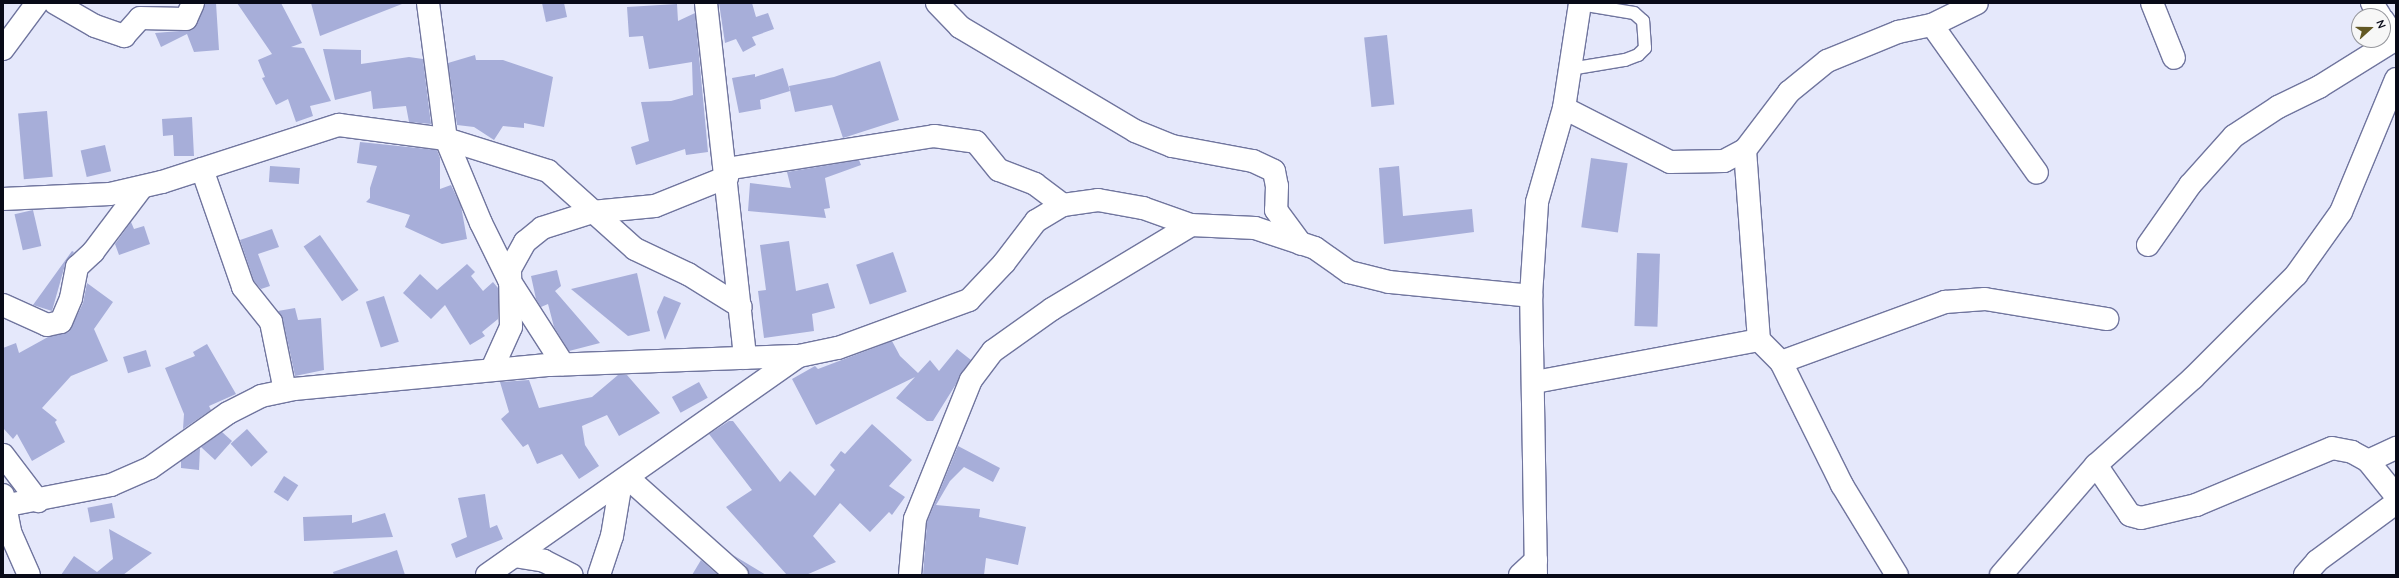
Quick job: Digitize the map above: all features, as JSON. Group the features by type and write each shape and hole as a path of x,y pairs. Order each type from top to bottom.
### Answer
{"street":[{"path":"3,49 37,3"},
{"path":"55,3 95,26 124,36 140,18 186,19 193,3"},
{"path":"428,3 446,139 509,280 564,364"},
{"path":"706,3 727,173 745,358"},
{"path":"937,3 960,27 1135,131 1172,146 1253,161 1274,171 1277,186 1276,210 1301,244"},
{"path":"1520,575 1536,568 1531,452 1534,382 1531,296 1537,202 1564,108 1580,3"},
{"path":"1564,108 1670,162 1724,160 1745,150 1789,92 1827,61 1898,32 1932,25 1977,3"},
{"path":"2152,3 2174,58"},
{"path":"1932,25 2037,173"},
{"path":"2148,246 2190,185 2234,136 2278,106 2319,87 2396,39"},
{"path":"2001,575 2096,465 2193,378 2296,275 2340,212 2396,79"},
{"path":"4,200 110,194 202,169 339,125 446,139 548,171 635,249 688,274 741,307"},
{"path":"492,369 511,327 509,280 515,258 525,242 542,228 592,212 655,206 727,173 934,136 976,142 999,170 1035,184 1063,205"},
{"path":"1745,150 1759,340 1781,362 1842,485 1897,575"},
{"path":"202,169 243,288 271,322 285,391"},
{"path":"3,304 42,323 54,325 61,322 71,298 77,267 93,252 142,186"},
{"path":"28,575 10,532 4,502 38,501 111,485 150,468 228,413 261,396 285,391 492,369 564,364 799,356 838,348 969,300 1004,263 1036,221 1063,205 1098,200 1143,208 1191,225 1255,228 1315,248 1349,272 1389,282 1531,296"},
{"path":"910,575 915,519 971,380 993,351 1052,308 1191,225"},
{"path":"1781,362 1944,302 1985,299 2107,319"},
{"path":"1534,382 1759,340"},
{"path":"487,575 625,480 799,356"},
{"path":"2096,465 2130,515 2141,518 2196,505 2332,448 2352,452 2368,461 2396,496"},
{"path":"2368,461 2396,448"},
{"path":"3,455 38,501"},
{"path":"599,575 612,536 625,480"},
{"path":"625,480 737,575"},
{"path":"2304,575 2317,561 2396,503"},
{"path":"514,556 544,561 572,575"},
{"path":"3,557 28,575"}],"lane":[{"path":"1570,69 1625,60 1638,55 1645,48 1643,20 1634,13 1580,3"}],"building":[{"path":"205,3 216,3 219,50 194,52 187,34 161,47 155,33 192,30"},
{"path":"237,3 281,3 302,43 291,47 304,48 331,101 310,106 313,116 296,122 288,99 276,105 262,78 265,77 258,60 272,54"},
{"path":"311,3 402,3 402,4 320,36"},
{"path":"542,3 564,3 567,17 546,22"},
{"path":"719,3 752,3 756,17 768,13 774,29 752,37 756,45 743,52 736,39 725,43"},
{"path":"677,4 678,21 695,13 708,152 686,155 685,149 636,165 631,147 649,141 641,102 671,101 693,95 692,62 649,69 643,36 629,37 627,7"},
{"path":"1387,35 1394,105 1371,107 1364,37"},
{"path":"323,49 361,50 361,64 409,57 423,59 431,124 409,122 406,106 373,109 371,91 335,100"},
{"path":"475,55 476,60 503,60 553,77 544,127 524,123 524,128 503,126 494,140 474,127 457,125 448,63"},
{"path":"880,61 899,120 843,138 832,105 795,112 789,86 834,77"},
{"path":"783,68 790,91 760,100 761,109 739,113 732,78 755,74 755,77"},
{"path":"47,111 53,177 24,179 18,114"},
{"path":"192,117 194,156 174,156 173,135 163,136 162,119"},
{"path":"360,142 437,150 440,158 440,189 451,185 461,206 467,239 442,244 405,227 410,215 366,202 370,198 370,188 377,166 357,163"},
{"path":"105,145 111,171 87,177 81,151"},
{"path":"1591,158 1628,163 1618,232 1581,227"},
{"path":"859,160 861,165 825,178 830,208 824,209 826,218 748,211 750,183 791,188 787,172"},
{"path":"270,166 300,168 299,184 269,182"},
{"path":"1399,166 1403,216 1472,209 1474,232 1384,244 1379,168"},
{"path":"33,210 41,246 23,250 14,214"},
{"path":"131,222 134,229 144,226 150,244 119,255 115,244"},
{"path":"272,229 279,247 258,254 270,286 261,289 254,281 240,240"},
{"path":"320,235 358,290 342,301 304,246"},
{"path":"789,241 796,291 828,283 835,308 812,314 814,331 764,338 758,291 766,290 760,245"},
{"path":"72,251 74,252 65,265 52,311 33,305"},
{"path":"893,252 907,292 870,304 856,265"},
{"path":"1637,253 1660,254 1657,327 1634,326"},
{"path":"467,264 475,272 471,276 483,291 493,282 498,288 498,319 482,332 485,336 470,345 445,305 431,319 403,293 420,274 437,290"},
{"path":"557,270 561,286 555,291 600,343 569,351 554,327 548,304 541,307 536,299 531,276"},
{"path":"637,273 650,331 628,336 571,289"},
{"path":"87,283 113,302 94,329 108,361 71,376 42,408 57,420 55,422 65,442 32,461 17,434 13,439 3,428 3,348 16,343 19,353 48,337 69,332 83,303"},
{"path":"384,296 399,342 381,348 366,302"},
{"path":"664,296 681,303 665,340 657,312"},
{"path":"295,308 298,320 321,318 324,370 295,376 283,320 278,311"},
{"path":"892,341 900,356 918,373 930,360 939,371 957,349 971,360 933,421 927,421 896,398 915,377 816,425 792,379 815,366 818,369"},
{"path":"207,344 236,394 209,406 211,410 183,429 184,414 165,368 195,356 193,352"},
{"path":"146,350 151,366 128,373 123,357"},
{"path":"618,375 627,375 660,413 619,436 607,415 582,426 585,445 599,466 579,479 562,454 537,464 528,444 523,447 501,419 509,412 500,382 529,380 539,408 592,397"},
{"path":"699,382 708,398 681,413 672,397"},
{"path":"729,421 733,421 780,482 790,471 815,496 835,470 830,465 841,451 845,454 872,424 912,460 889,486 905,497 892,515 889,512 870,532 840,503 813,536 836,562 806,575 787,575 726,507 752,490 709,434"},
{"path":"247,429 268,452 251,467 231,444"},
{"path":"222,432 232,441 215,460 201,447"},
{"path":"958,446 1000,468 993,482 964,467 950,481 936,505 980,509 979,517 1026,527 1018,565 986,558 984,575 923,575 927,522"},
{"path":"200,448 199,470 181,468 181,461"},
{"path":"284,476 298,485 288,501 274,492"},
{"path":"485,494 490,528 497,525 503,539 456,558 451,544 467,537 458,498"},
{"path":"112,503 115,518 90,522 87,508"},
{"path":"385,513 393,537 304,541 303,517 352,515 352,523"},
{"path":"109,529 152,553 123,575 61,575 74,556 97,572 113,559"},
{"path":"397,550 405,575 334,575 333,572"},
{"path":"733,555 766,575 749,575 746,566"},
{"path":"701,560 718,575 692,575"}]}
